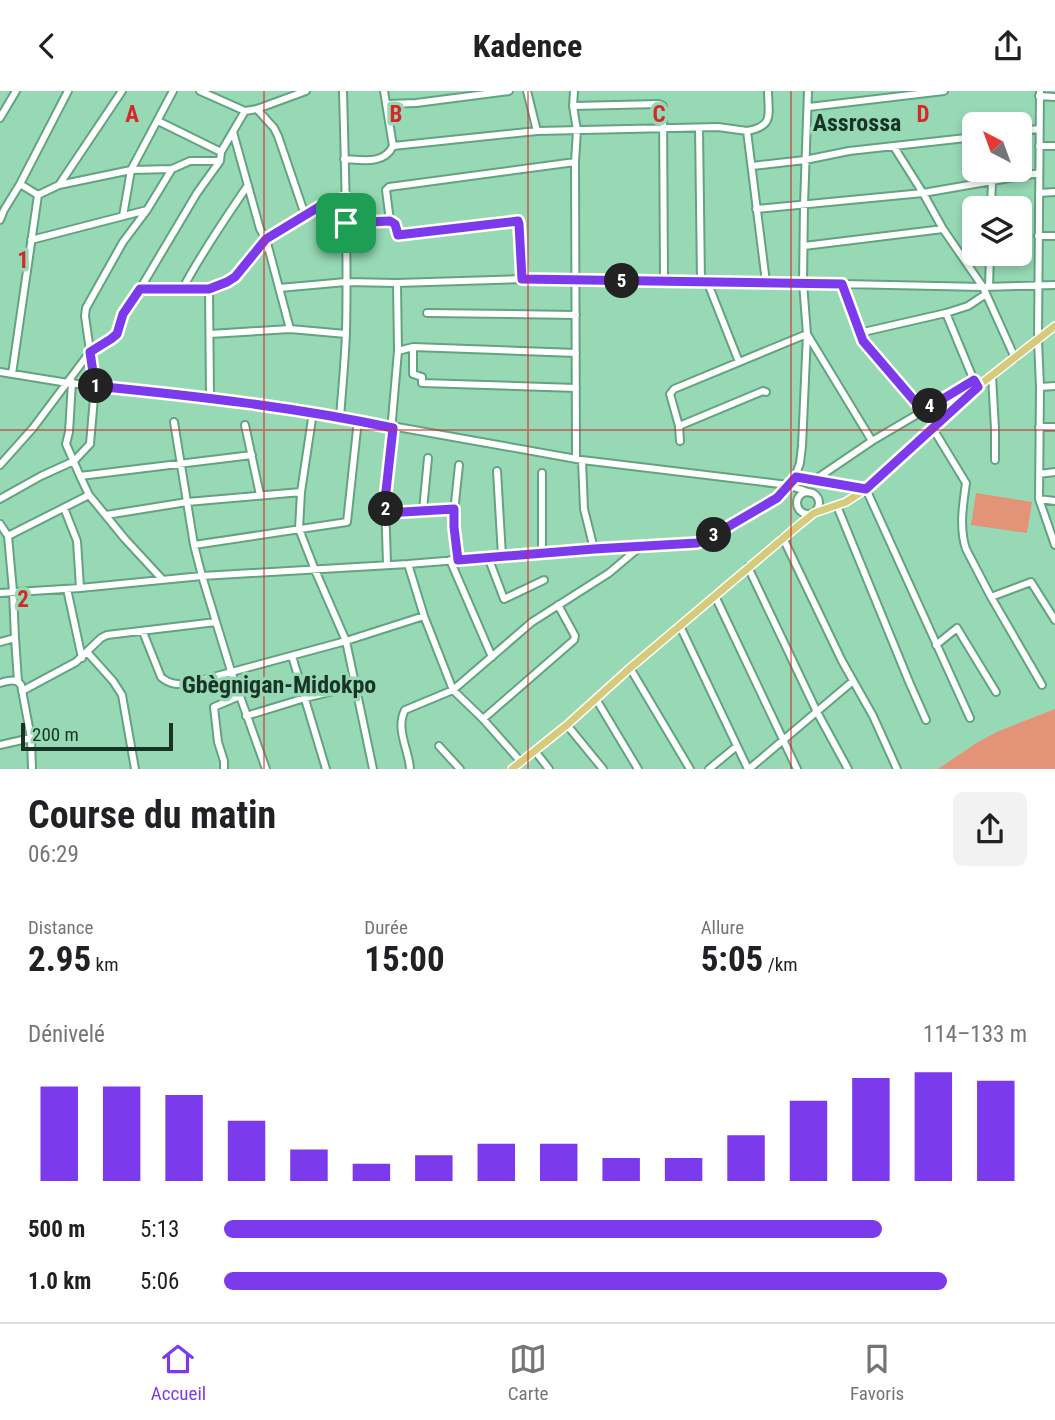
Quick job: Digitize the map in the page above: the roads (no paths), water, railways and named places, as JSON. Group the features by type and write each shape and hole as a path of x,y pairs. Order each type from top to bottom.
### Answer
{"main road":[{"path":"512,769 567,725 783,538 814,513 837,506 866,489 938,424 976,384 992,376 1055,326"}],"street":[{"path":"0,118 16,91"},
{"path":"0,219 68,91"},
{"path":"59,185 122,91"},
{"path":"123,216 131,170 173,91"},
{"path":"200,91 245,111 306,91"},
{"path":"222,101 225,91"},
{"path":"340,418 346,334 343,91"},
{"path":"344,159 377,160 391,151 393,146 384,91"},
{"path":"387,104 509,91"},
{"path":"527,91 537,131"},
{"path":"574,91 573,106 577,130 576,388 579,460 584,509 594,549"},
{"path":"393,146 537,131 718,127 747,131 758,129 766,123 768,91"},
{"path":"0,593 202,576 697,543 777,498 796,477 802,446 807,334 803,283 808,91"},
{"path":"808,107 892,95 944,91"},
{"path":"1055,97 1039,94 1038,173 1040,499 1055,545"},
{"path":"573,106 663,106 664,280"},
{"path":"257,109 278,136 305,215"},
{"path":"0,465 70,383 90,352 117,334 123,314 197,193 220,161 221,152 245,111"},
{"path":"158,121 221,152"},
{"path":"699,128 704,281 739,362"},
{"path":"1032,130 1039,129"},
{"path":"747,131 766,282"},
{"path":"233,132 290,329"},
{"path":"752,166 805,160 849,151 962,139"},
{"path":"1039,146 1055,146"},
{"path":"894,147 943,229 986,289 1015,358"},
{"path":"38,195 59,185 131,170 172,169 190,161 220,161"},
{"path":"390,221 386,190 389,187 576,162"},
{"path":"0,499 40,476 74,461 90,444 95,386 86,308 123,242 172,169"},
{"path":"1032,174 1038,173"},
{"path":"756,209 923,193 986,182"},
{"path":"20,184 38,195"},
{"path":"183,288 194,266 248,185"},
{"path":"1038,193 1055,192"},
{"path":"12,374 38,195"},
{"path":"140,289 209,289 235,277 266,239 322,205 346,198"},
{"path":"31,240 147,210"},
{"path":"346,223 390,221 395,224 398,235 518,221 522,279"},
{"path":"804,246 943,229"},
{"path":"1038,236 1055,236"},
{"path":"859,333 968,306 986,289 989,266"},
{"path":"279,288 346,282 522,279 766,282 986,289 1055,285"},
{"path":"387,565 385,500 398,351 397,283"},
{"path":"842,284 859,333 868,348 923,411"},
{"path":"209,289 210,397"},
{"path":"428,313 576,316"},
{"path":"816,479 923,411 976,384 946,313"},
{"path":"210,334 290,329 346,334"},
{"path":"680,442 671,391 807,334"},
{"path":"807,334 872,442"},
{"path":"398,351 413,347 576,353"},
{"path":"413,347 413,375 422,377 422,383 576,388"},
{"path":"0,372 95,386 210,397 313,412 579,460 788,485 811,493 816,495 819,506 814,513 805,514 800,511 798,500 801,495 811,493"},
{"path":"992,376 996,429 995,460"},
{"path":"70,383 69,432 66,444 80,476 89,495 162,579"},
{"path":"1040,387 1055,386"},
{"path":"679,426 766,392"},
{"path":"313,412 301,492 299,529 346,641 373,769"},
{"path":"194,545 347,522 358,420"},
{"path":"174,422 194,545 202,576 246,716 266,769"},
{"path":"938,424 935,432 966,483 962,514 964,543 991,597 1042,685"},
{"path":"245,425 260,495"},
{"path":"1039,428 1055,427"},
{"path":"80,476 252,455"},
{"path":"423,510 428,458"},
{"path":"459,465 454,509 454,560 492,657"},
{"path":"497,471 502,556"},
{"path":"542,473 542,553"},
{"path":"1039,474 1055,473"},
{"path":"796,477 866,489 970,718"},
{"path":"106,515 187,502 301,492"},
{"path":"8,536 89,495"},
{"path":"1040,499 1055,501"},
{"path":"837,506 926,720"},
{"path":"64,508 77,541 80,588"},
{"path":"386,513 454,509"},
{"path":"0,524 8,536 18,681 22,685 33,769"},
{"path":"783,538 897,769"},
{"path":"410,769 402,736 401,718 405,711 453,690 532,622 609,573 640,546"},
{"path":"488,557 504,599 544,580"},
{"path":"408,564 424,616 453,690 483,719 520,762"},
{"path":"748,568 817,712 848,769"},
{"path":"991,597 1031,582 1055,620"},
{"path":"67,589 84,655 113,681 122,695 135,769"},
{"path":"715,596 797,769"},
{"path":"483,719 574,640 575,636 558,604"},
{"path":"143,632 161,677 166,682 182,685 346,641 424,616"},
{"path":"22,691 64,669 107,635 216,622"},
{"path":"680,626 749,769 853,681"},
{"path":"936,645 957,628 996,692"},
{"path":"0,642 15,638"},
{"path":"292,656 326,769"},
{"path":"630,668 690,769"},
{"path":"0,683 18,681"},
{"path":"246,716 355,686"},
{"path":"224,769 214,707 240,696"},
{"path":"596,699 638,769"},
{"path":"567,725 603,769"},
{"path":"0,745 31,738"},
{"path":"439,746 460,769"},
{"path":"709,769 737,746"},
{"path":"535,751 550,769"}],"district":[{"name":"Assrossa","path":"857,123"},
{"name":"Gbègnigan-Midokpo","path":"279,685"}]}
